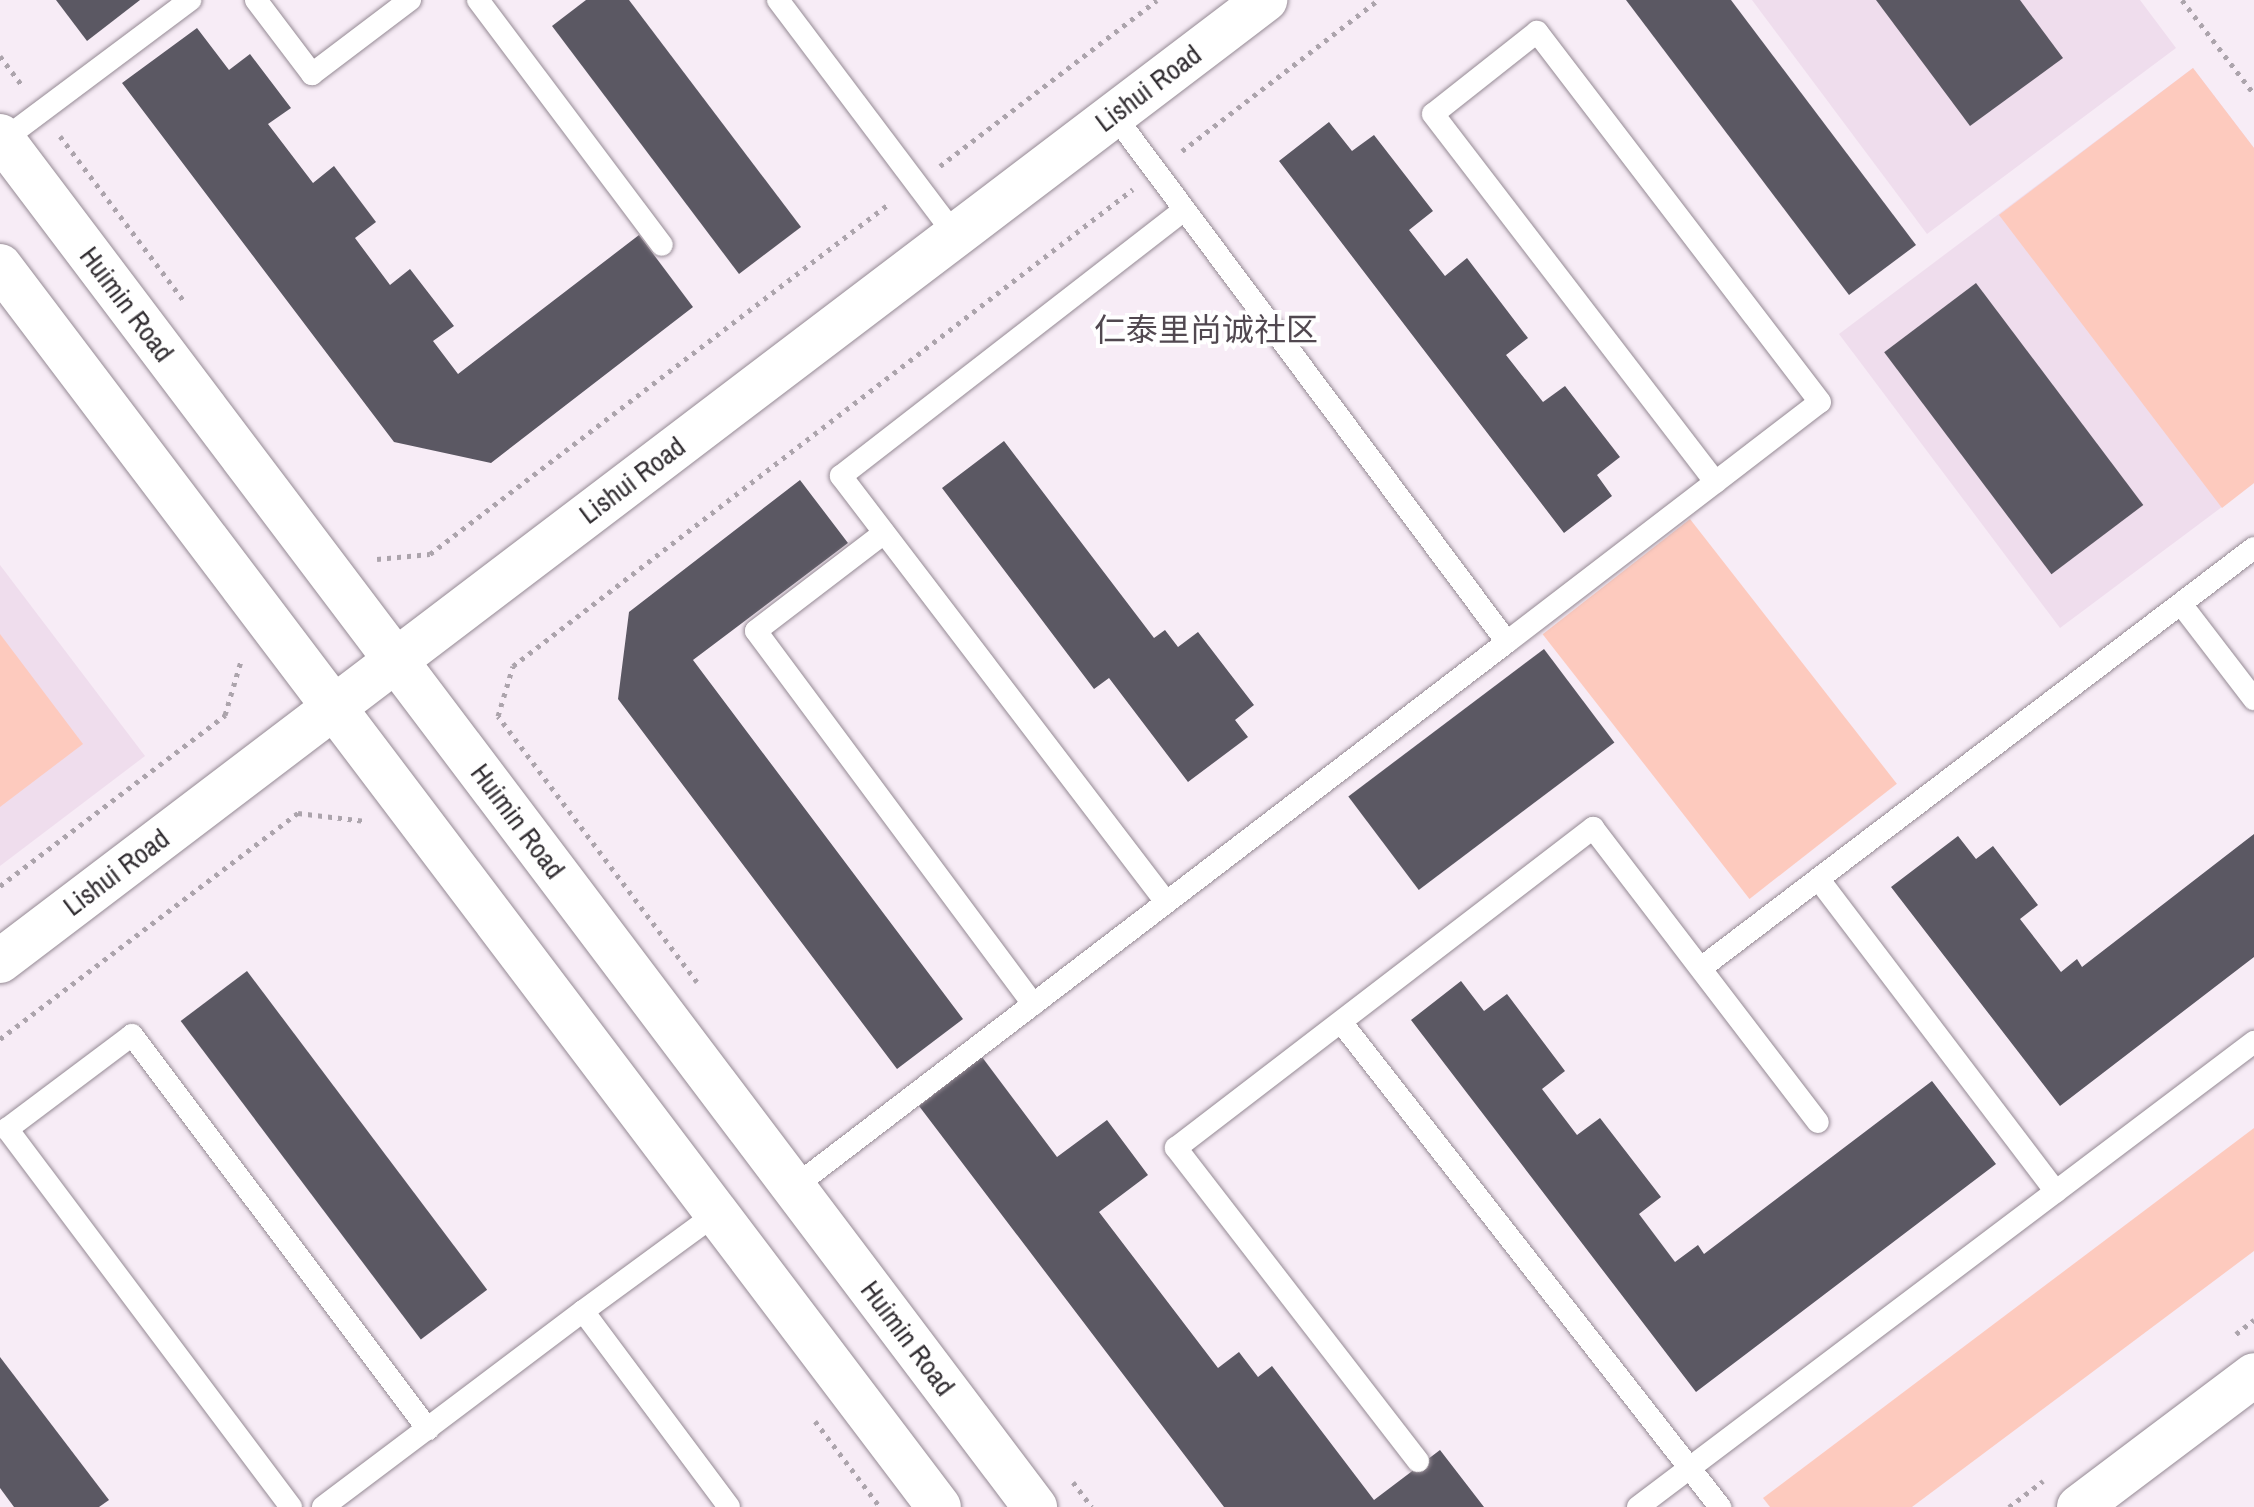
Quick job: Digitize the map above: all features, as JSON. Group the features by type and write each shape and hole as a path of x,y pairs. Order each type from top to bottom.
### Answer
{"main road":[{"name":"Lishui Road","path":"0,961 1265,0"},
{"name":"Huimin Road","path":"2,138 1035,1507"},
{"path":"0,266 939,1507"},
{"path":"2079,1507 2254,1375"}],"lane":[{"path":"2,138 190,0"},
{"path":"256,0 312,74 410,0"},
{"path":"478,0 662,245"},
{"path":"778,0 955,235"},
{"path":"794,1187 1820,402 1537,32 1433,114 1715,482"},
{"path":"1114,115 1507,642"},
{"path":"1166,902 841,476 1184,210"},
{"path":"884,533 756,631 1033,1004"},
{"path":"1701,968 1820,881 2254,548"},
{"path":"2181,604 2254,699"},
{"path":"1418,1461 1176,1148 1593,828 1818,1122"},
{"path":"1820,881 2056,1192"},
{"path":"1341,1022 1720,1507"},
{"path":"291,1507 7,1129 132,1035 428,1429"},
{"path":"1638,1507 2254,1042"},
{"path":"323,1507 717,1213"},
{"path":"583,1311 729,1507"}],"path":[{"path":"369,550 379,562 430,554 1157,0"},
{"path":"707,995 498,716 513,666 1378,0"},
{"path":"2182,0 2254,94"},
{"path":"0,56 191,311"},
{"path":"0,886 225,715 244,665 234,652"},
{"path":"0,1039 298,813 365,820 374,832"},
{"path":"803,1405 880,1507"},
{"path":"1064,1470 1092,1507"}],"shaded area":[{"path":"1752,0 2140,0 2176,48 1927,234"},
{"path":"2193,68 2254,148 2254,483 2060,628 1839,334"},
{"path":"2193,68 2254,148 2254,483 2222,508 1999,215"},
{"path":"1690,519 1897,784 1750,899 1543,634"},
{"path":"0,565 145,756 0,866"},
{"path":"0,634 83,744 0,807"},
{"path":"2254,1128 2254,1251 1912,1507 1770,1507 1763,1498"}],"building":[{"path":"56,0 140,0 87,41"},
{"path":"586,0 629,0 801,227 739,274 552,26"},
{"path":"1626,0 1731,0 1916,245 1849,295"},
{"path":"1876,0 2020,0 2063,58 1970,126"},
{"path":"197,28 229,70 250,54 291,108 268,124 313,183 334,166 376,222 355,238 390,285 410,269 454,326 433,341 458,374 639,235 693,307 491,463 394,442 122,83"},
{"path":"1329,122 1352,151 1374,135 1433,211 1409,230 1445,276 1467,258 1528,338 1506,355 1543,402 1565,386 1620,457 1597,475 1612,496 1564,533 1279,161"},
{"path":"1976,283 2143,505 2051,574 1884,352"},
{"path":"1004,441 1154,638 1165,630 1178,647 1198,632 1254,705 1235,720 1248,737 1188,782 1109,678 1094,689 942,488"},
{"path":"800,480 848,543 693,660 963,1019 897,1069 618,699 629,612"},
{"path":"1544,649 1614,742 1419,890 1348,796"},
{"path":"2254,834 2254,957 2060,1106 1891,887 1958,836 1976,859 1993,846 2038,905 2020,919 2061,972 2077,959 2082,967"},
{"path":"247,971 487,1290 421,1340 181,1021"},
{"path":"1461,981 1484,1011 1507,994 1565,1071 1542,1089 1577,1135 1600,1118 1661,1197 1639,1214 1675,1262 1698,1245 1704,1254 1932,1081 1996,1164 1696,1392 1411,1020"},
{"path":"982,1057 1057,1157 1107,1120 1148,1175 1099,1212 1218,1368 1239,1352 1258,1377 1272,1366 1374,1500 1440,1450 1484,1507 1224,1507 919,1106"},
{"path":"0,1357 109,1500 99,1507 14,1507 0,1488"}],"district":[{"name":"仁泰里尚诚社区","path":"1206,330"}]}
